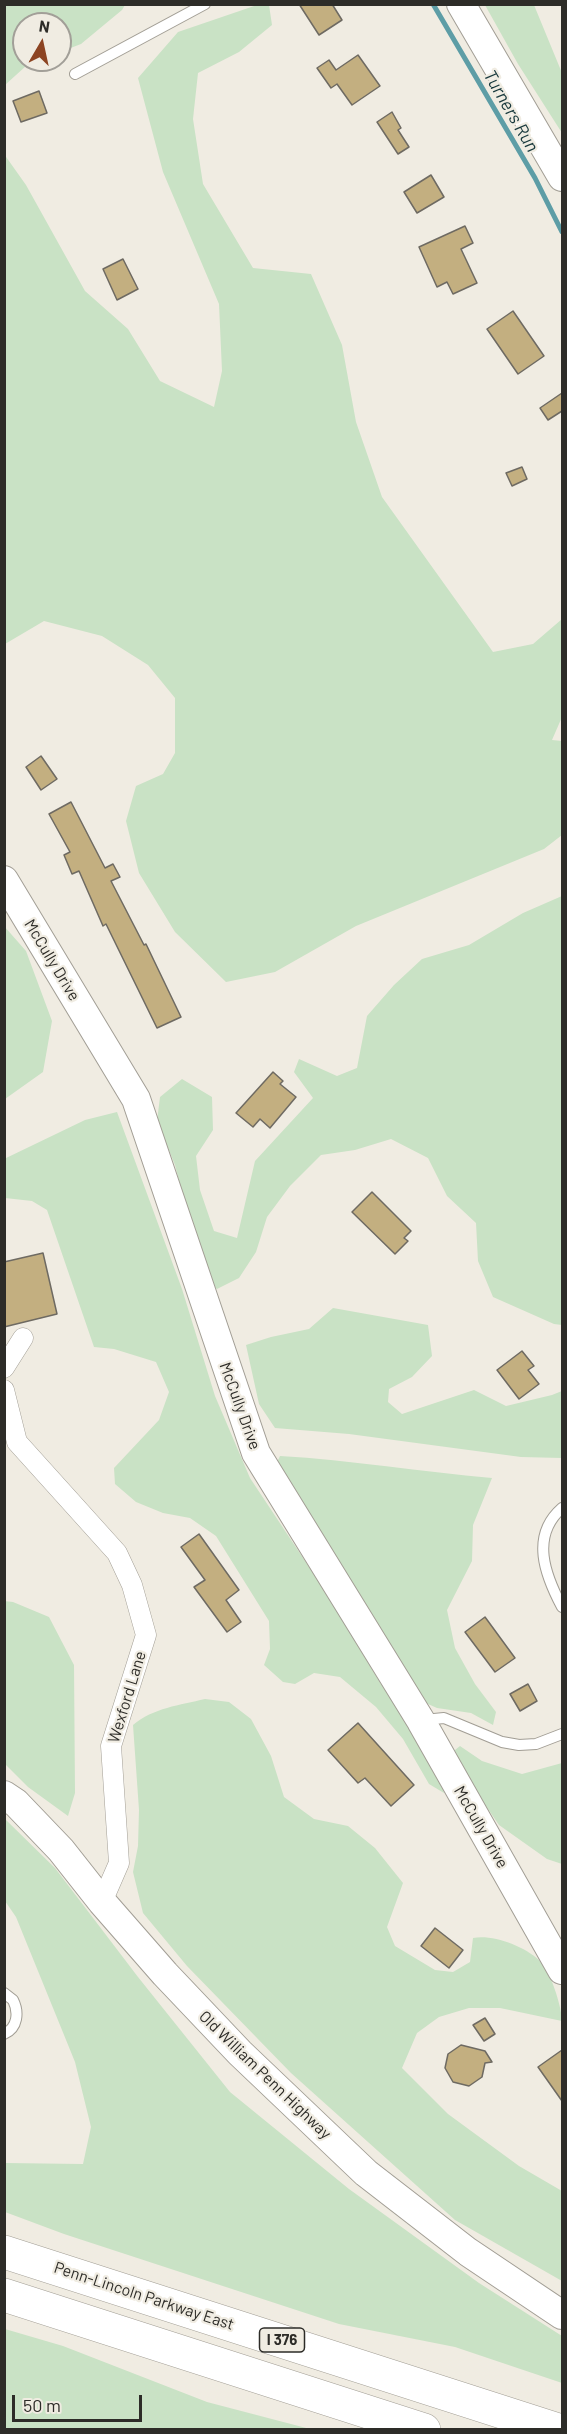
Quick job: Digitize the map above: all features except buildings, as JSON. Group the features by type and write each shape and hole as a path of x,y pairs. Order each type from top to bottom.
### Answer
{"highway":[{"name":"Penn-Lincoln Parkway East","path":"4,2252 558,2430"},
{"name":"I 376","path":"4,2295 424,2430"}],"street":[{"path":"461,4 562,177"},
{"name":"McCully Drive","path":"4,880 136,1099 256,1453 421,1721 562,1970"},
{"path":"4,1368 23,1338"},
{"name":"Wexford Lane","path":"4,1390 17,1442 117,1553 132,1585 146,1635 111,1746 119,1863 102,1902"},
{"name":"Old William Penn Highway","path":"4,1795 16,1803 61,1850 102,1902 240,2053 366,2173 468,2252 562,2315"}],"lane":[{"path":"75,74 205,4"},
{"path":"562,1508 547,1526 544,1548 546,1573 562,1606"},
{"path":"421,1721 444,1718 502,1742 519,1745 536,1744 562,1734"},
{"path":"4,1993 14,2000 17,2015 15,2024 10,2031 4,2034"}],"green space":[{"path":"5,4 125,4 122,10 81,44 72,47 72,12 12,12 12,72 19,72 5,85"},
{"path":"260,4 269,5 272,25 239,52 198,73 193,119 203,184 253,268 311,274 342,345 356,422 382,497 493,652 533,644 562,619 562,717 552,740 562,741 562,835 544,849 356,926 275,972 226,982 175,932 139,873 126,821 136,786 163,774 175,753 175,698 148,665 102,636 44,621 5,644 4,154 26,185 85,291 128,329 160,381 214,407 222,371 219,304 163,172 138,78 178,32"},
{"path":"485,5 534,5 562,73 562,133 518,64"},
{"path":"562,896 562,1325 554,1324 493,1297 478,1261 476,1223 447,1196 428,1158 391,1139 355,1150 321,1155 290,1186 267,1217 256,1252 239,1278 217,1289 204,1281 175,1165 157,1121 160,1097 182,1079 212,1097 213,1130 196,1156 200,1190 214,1231 237,1238 255,1161 313,1098 294,1072 299,1059 337,1076 357,1068 367,1016 394,985 422,959 469,945 523,913"},
{"path":"4,926 26,951 52,1021 43,1072 5,1099"},
{"path":"117,1112 182,1289 215,1396 250,1478 319,1582 381,1684 439,1769 444,1793 429,1784 403,1739 376,1707 340,1677 314,1673 295,1684 283,1682 264,1665 270,1649 269,1621 216,1536 190,1518 163,1513 136,1502 115,1484 114,1468 159,1420 169,1392 156,1362 114,1349 94,1347 47,1210 32,1201 5,1198 4,1159 85,1120"},
{"path":"333,1308 428,1325 432,1356 412,1377 389,1389 388,1402 402,1414 474,1390 506,1406 562,1391 562,1458 521,1457 349,1434 275,1428 259,1404 246,1345 309,1329"},
{"path":"280,1456 492,1478 473,1525 472,1561 447,1610 455,1648 475,1684 496,1712 493,1725 471,1713 437,1708 419,1700 275,1466"},
{"path":"4,1601 13,1602 49,1617 74,1665 75,1793 68,1816 28,1787 5,1764"},
{"path":"205,1699 229,1702 251,1719 271,1756 284,1797 314,1819 348,1826 375,1848 403,1883 387,1927 395,1946 435,1970 453,1972 470,1962 473,1938 489,1938 517,1946 533,1955 547,1971 555,1989 562,2021 500,2008 469,2008 439,2017 417,2033 402,2068 448,2114 519,2166 562,2191 562,2281 455,2220 291,2073 187,1966 143,1913 133,1872 138,1846 139,1810 133,1725 158,1711"},
{"path":"460,1746 482,1761 522,1774 562,1763 562,1864 547,1859 499,1825 450,1754"},
{"path":"5,1819 55,1868 230,2092 349,2189 479,2283 562,2336 562,2383 455,2347 339,2324 64,2234 5,2212 5,2163 83,2164 91,2127 75,2062 16,1917 5,1901"},
{"path":"5,2329 63,2346 207,2402 310,2429 5,2429"}],"waterway":[{"name":"Turners Run","path":"433,4 535,178 562,232"}]}
